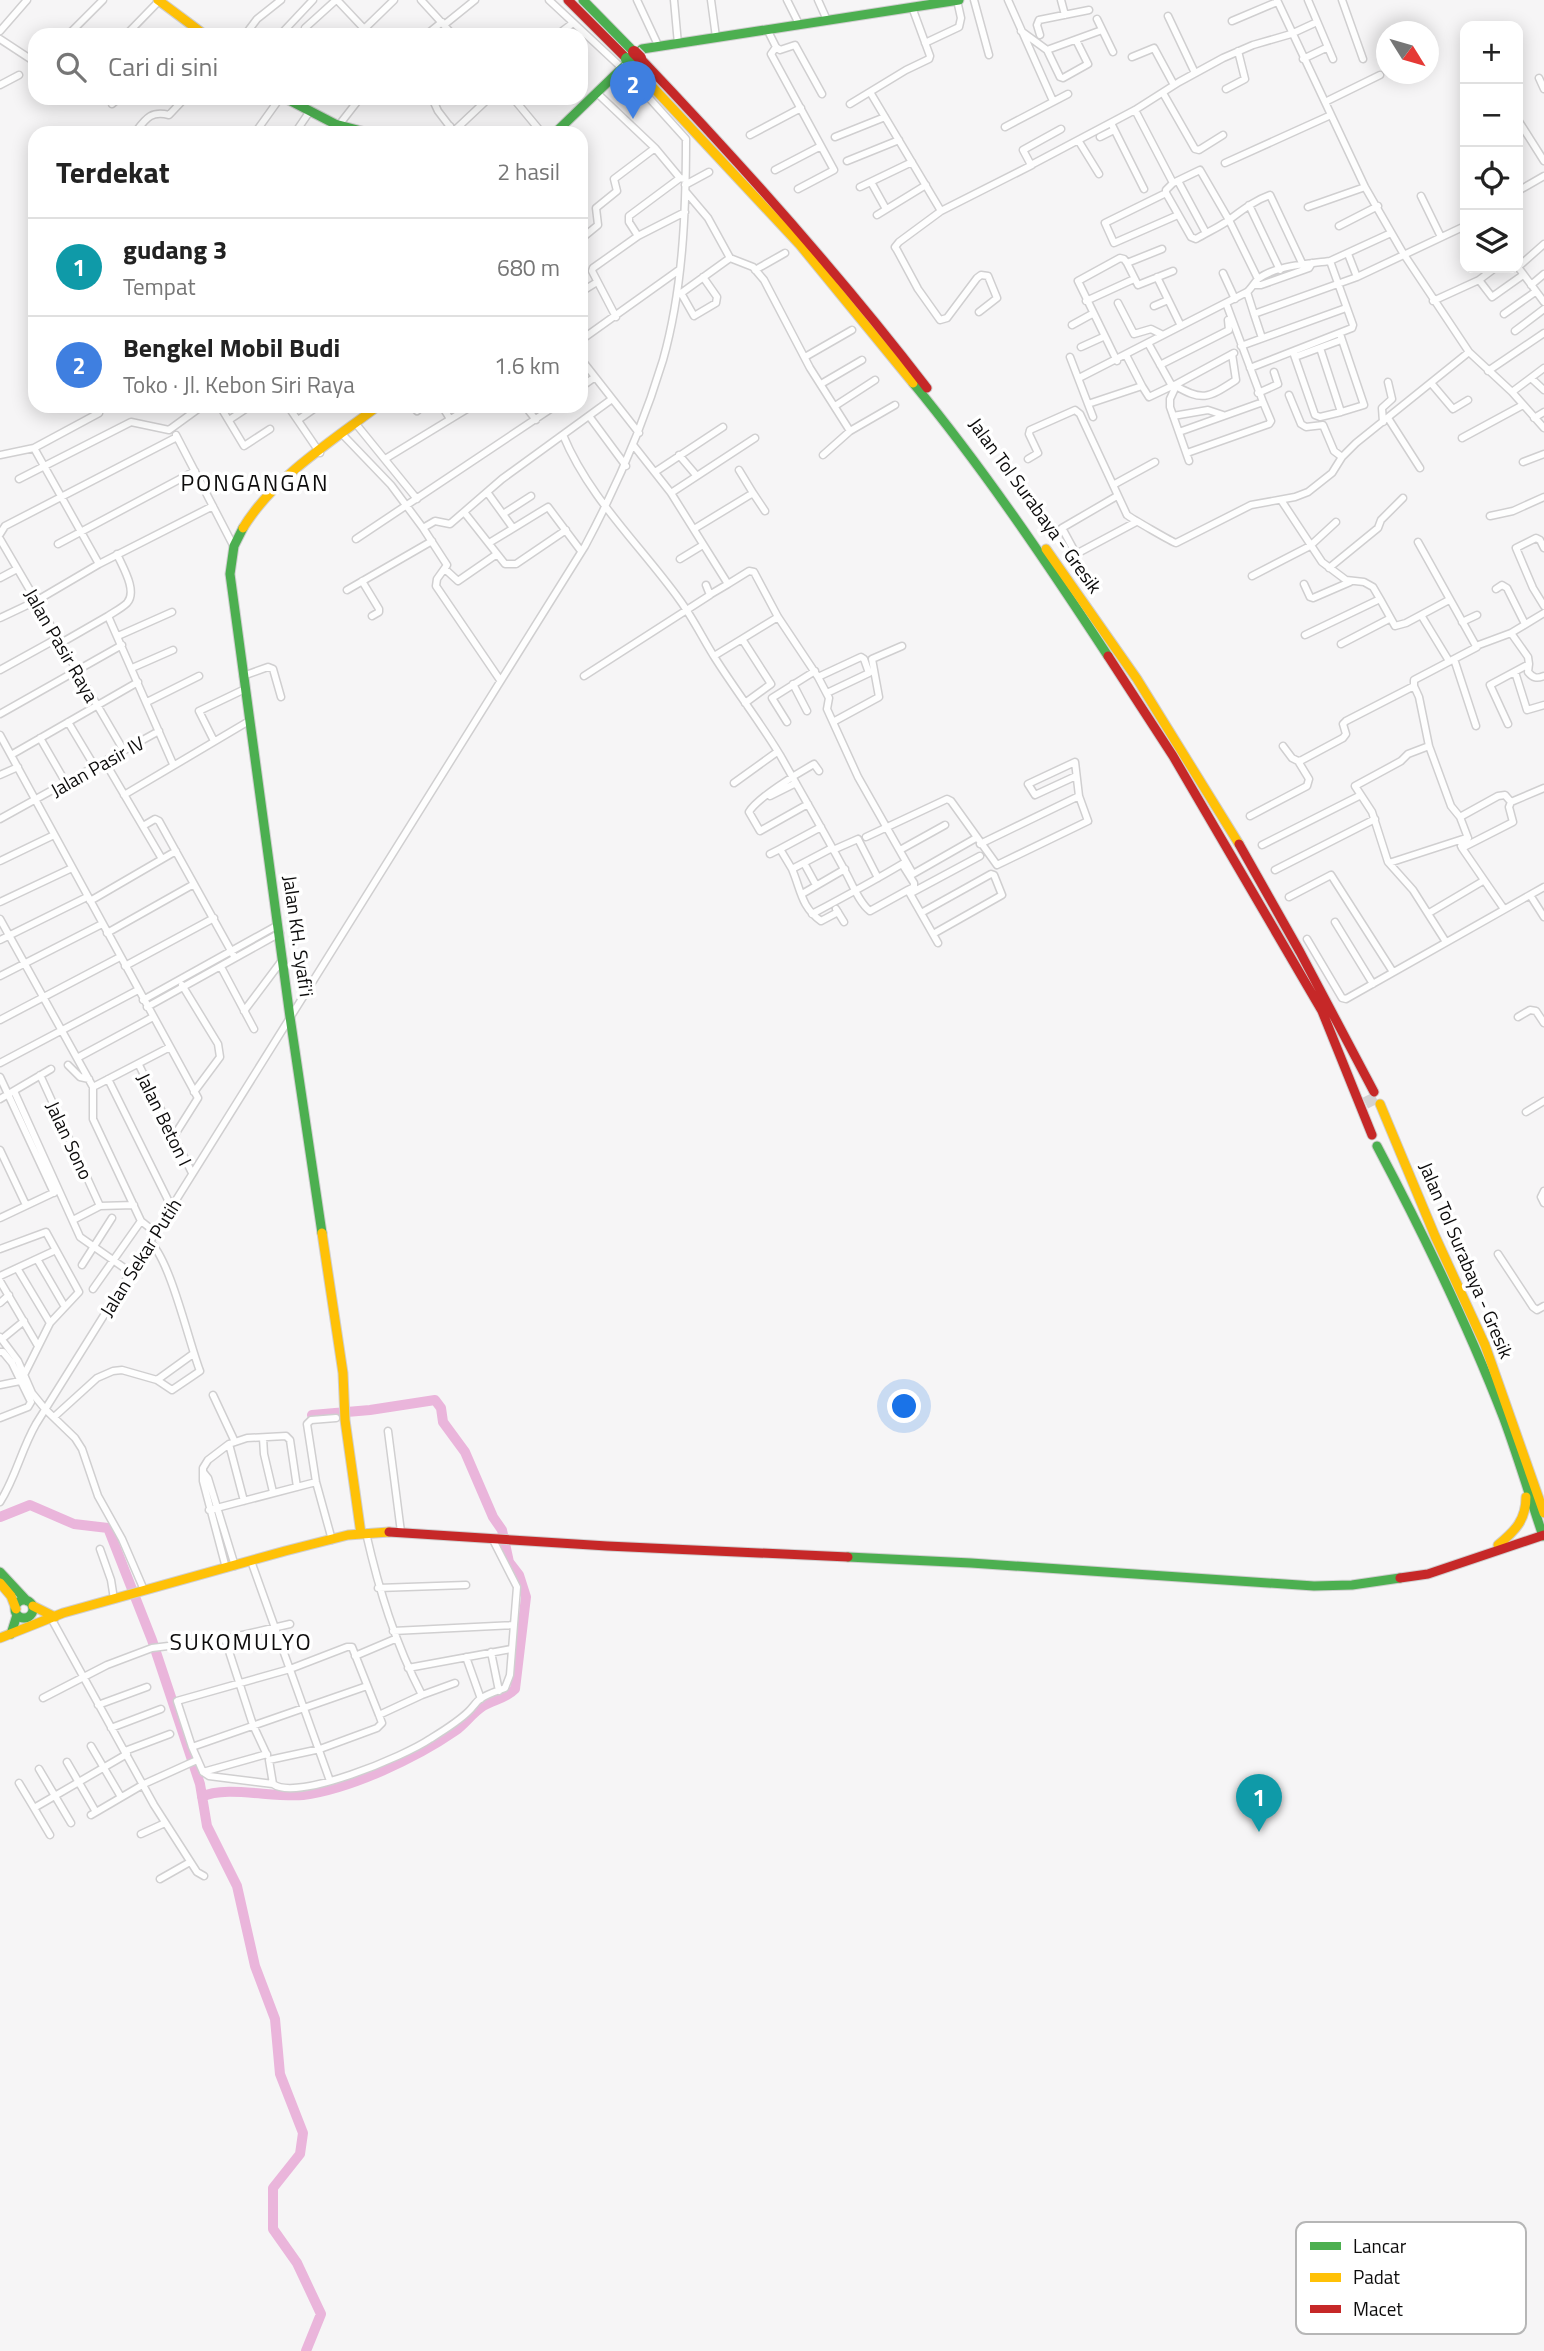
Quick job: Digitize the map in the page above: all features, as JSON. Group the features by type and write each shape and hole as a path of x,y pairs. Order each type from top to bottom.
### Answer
{"main road":[{"path":"158,0 193,28"},
{"name":"Jalan Tol Surabaya - Gresik","path":"568,0 702,122 859,302 911,366 1064,575 1182,752 1331,1007 1485,1345 1517,1432 1543,1532"},
{"name":"Jalan Tol Surabaya - Gresik","path":"583,0 800,245 941,417 1057,579 1144,711 1249,884 1374,1100 1420,1215 1427,1240"},
{"path":"588,102 633,59 658,45 958,0"},
{"path":"300,105 342,126"},
{"path":"562,126 584,105"},
{"name":"Jalan KH. Syafi'i","path":"363,1533 341,1419 344,1405 343,1373 290,1017 230,574 233,545 259,504 369,413"},
{"name":"Jalan Tol Surabaya - Gresik","path":"1322,1011 1374,1140 1427,1240 1475,1348 1531,1488 1544,1513"},
{"path":"1498,1545 1512,1534 1525,1517 1531,1488 1544,1498"},
{"path":"0,1583 27,1614 53,1617 331,1540 363,1533 401,1532 607,1546 971,1563 1314,1586 1352,1585 1421,1574 1543,1532"},
{"path":"1421,1574 1498,1545 1543,1532"},
{"path":"0,1572 27,1614"},
{"path":"6,1636 27,1614"}],"street":[{"path":"0,31 27,0"},
{"path":"75,28 103,0"},
{"path":"132,28 158,0"},
{"path":"250,28 257,19 281,0"},
{"path":"287,28 313,0"},
{"path":"305,28 337,0 362,28"},
{"path":"364,28 394,0"},
{"path":"421,0 447,28"},
{"path":"436,28 475,0"},
{"name":"Jalan Sekar Putih","path":"549,0 581,28"},
{"path":"637,0 658,45"},
{"path":"674,0 677,44"},
{"path":"711,0 716,37"},
{"path":"787,0 799,24"},
{"path":"818,0 827,20"},
{"path":"925,43 959,27 961,19 958,0"},
{"path":"974,0 989,55"},
{"path":"1008,0 1054,101"},
{"path":"1061,0 1065,15"},
{"path":"1308,0 1333,59"},
{"path":"1342,0 1363,59"},
{"path":"1232,21 1277,1 1365,187 1433,301 1469,352 1512,392 1544,428"},
{"path":"850,104 906,70 926,62 930,56 918,4"},
{"path":"1037,38 1039,20 1089,10"},
{"path":"1168,16 1195,73"},
{"path":"1097,19 1113,52"},
{"path":"1100,138 1135,110 1195,73 1238,51 1291,34 1317,22"},
{"path":"566,28 573,23"},
{"path":"767,29 776,47 781,50 795,45 822,94"},
{"path":"1020,30 1037,38 1063,78 1088,65 1076,40"},
{"path":"1047,50 1102,30"},
{"name":"Jalan Sekar Putih","path":"0,1502 12,1484 23,1446 45,1409 581,551 607,505 634,446 663,358 679,294 685,212 686,139 633,59 588,32"},
{"path":"1026,44 1037,38"},
{"path":"0,39 28,57"},
{"path":"776,47 771,54 833,171 798,189"},
{"path":"1303,59 1328,47"},
{"path":"1132,57 1154,48 1174,85"},
{"path":"1226,89 1245,79 1238,51"},
{"path":"0,85 19,75"},
{"path":"1325,102 1376,77"},
{"path":"1539,78 1544,89"},
{"path":"870,92 941,211"},
{"path":"597,93 654,148 684,183 708,218 730,258 755,270 775,297 805,356 850,431"},
{"path":"1163,93 1195,149 1199,150 1223,135"},
{"path":"1005,127 1068,94"},
{"path":"140,126 151,114 158,112 169,115 178,105"},
{"path":"262,126 284,105"},
{"path":"338,125 354,105"},
{"path":"435,105 450,126"},
{"path":"458,126 481,105"},
{"path":"519,105 536,126"},
{"path":"750,135 801,108"},
{"path":"1135,110 1206,233"},
{"path":"300,126 310,111"},
{"path":"1225,163 1331,115"},
{"path":"835,137 885,117"},
{"path":"979,312 998,298 988,276 981,275 977,278 947,318 940,320 918,289 895,247 941,211 1078,140 1113,126"},
{"path":"1113,126 1144,190"},
{"path":"1523,128 1544,161"},
{"path":"1032,165 1023,150 1061,129"},
{"path":"847,161 899,140"},
{"path":"1078,140 1099,174"},
{"path":"775,170 821,146"},
{"path":"588,234 599,223 596,208 617,191 614,179 654,148"},
{"path":"860,187 912,162"},
{"path":"1178,215 1114,243 1105,223 1166,193 1175,182 1200,170 1229,220 1256,282 1261,285 1309,268 1312,263"},
{"path":"638,236 629,222 629,216 684,183 709,172"},
{"path":"1523,188 1544,176"},
{"path":"871,182 886,209"},
{"path":"877,215 926,185"},
{"path":"1308,207 1365,187"},
{"path":"1166,193 1193,239 1229,220 1249,205 1271,196 1302,263"},
{"path":"1421,195 1441,237"},
{"path":"1249,205 1280,270"},
{"path":"1339,226 1378,206"},
{"path":"616,317 597,282 593,268 638,236 685,212"},
{"path":"1254,314 1357,277 1460,228"},
{"path":"1079,379 1235,299 1247,292 1256,282 1280,270 1302,263 1330,261 1391,233"},
{"path":"1523,263 1544,244"},
{"path":"1127,263 1162,249"},
{"path":"755,270 785,253"},
{"path":"1348,254 1357,277"},
{"path":"703,277 717,297 716,303 694,316 679,294 703,277 730,258"},
{"path":"1116,361 1078,280 1120,258 1127,263 1139,285 1173,271"},
{"path":"1294,354 1320,348 1353,327 1330,261"},
{"path":"588,335 679,270"},
{"path":"1223,273 1235,299"},
{"path":"1433,301 1489,273"},
{"path":"1504,314 1533,289 1544,274"},
{"path":"1479,280 1492,297 1523,275 1544,302"},
{"path":"1157,277 1181,326"},
{"path":"1086,301 1134,279"},
{"path":"588,288 597,282"},
{"path":"1247,292 1262,338"},
{"path":"1154,306 1168,300"},
{"path":"1118,303 1134,334 1151,329 1163,335"},
{"path":"1174,386 1169,401 1188,457 1270,423 1225,304"},
{"path":"1160,365 1229,330 1225,304"},
{"path":"1126,355 1149,397 1174,386 1242,347 1346,308"},
{"path":"1516,331 1544,309"},
{"path":"1072,325 1092,314"},
{"path":"805,356 852,330"},
{"path":"1488,371 1544,333"},
{"path":"1081,346 1103,337"},
{"path":"1250,368 1340,337"},
{"path":"1294,354 1316,416 1364,405 1340,337"},
{"path":"1148,343 1174,386 1203,397 1235,381 1237,377 1232,354"},
{"path":"1320,348 1341,412"},
{"path":"1028,459 1038,453 1029,434 1030,430 1075,410 1080,414 1127,514 1136,522 1176,543 1239,510 1264,501 1281,500 1308,492 1332,473 1342,457 1356,443 1469,352"},
{"path":"1070,357 1093,417"},
{"path":"821,384 862,360"},
{"path":"588,368 639,433"},
{"path":"1512,392 1544,369"},
{"path":"1258,393 1278,384 1274,372"},
{"path":"588,382 595,377"},
{"path":"1531,378 1544,390"},
{"path":"835,406 875,380"},
{"path":"1388,382 1392,399 1382,408 1385,420 1420,468"},
{"path":"1431,383 1453,409 1468,400"},
{"path":"1088,404 1142,386"},
{"path":"1289,395 1301,424 1306,427 1323,425 1334,451 1342,457"},
{"path":"423,528 435,521 449,524 487,492 612,399"},
{"path":"1179,432 1263,402"},
{"path":"823,454 850,431 895,404"},
{"path":"1462,438 1523,405"},
{"path":"1173,415 1208,410 1223,415"},
{"path":"1534,418 1544,412"},
{"path":"0,455 34,448 99,413"},
{"path":"19,480 131,422 164,429 173,428 193,413"},
{"path":"224,413 245,447 270,429"},
{"path":"229,420 240,413"},
{"path":"293,413 320,453"},
{"path":"298,420 308,413"},
{"path":"446,413 450,419"},
{"path":"385,459 460,413"},
{"path":"530,413 536,420"},
{"path":"356,539 546,413"},
{"path":"589,416 625,466"},
{"path":"356,424 417,499"},
{"path":"655,472 723,427"},
{"path":"173,428 233,545"},
{"path":"342,435 407,506 432,541 447,565 437,579 436,586 500,680"},
{"path":"563,435 583,477 686,610 778,752 869,911 980,856"},
{"path":"0,537 5,526 177,438"},
{"path":"671,493 755,438"},
{"path":"634,446 671,493 728,584"},
{"path":"34,448 99,564"},
{"path":"1523,462 1544,454"},
{"path":"679,455 696,475"},
{"path":"1113,485 1156,462"},
{"path":"739,470 765,511"},
{"path":"58,544 195,471"},
{"path":"487,492 513,528"},
{"path":"694,529 753,493"},
{"path":"503,514 531,496"},
{"path":"1117,496 1062,528 1075,552 1078,553 1136,522"},
{"path":"1490,516 1513,511 1544,497"},
{"path":"1329,568 1378,528 1381,520 1403,498"},
{"path":"1281,500 1310,546 1329,568 1350,582"},
{"path":"0,618 36,601 117,554 213,506"},
{"path":"489,543 548,507 581,551"},
{"path":"464,512 505,564 511,566 565,530"},
{"path":"1252,576 1310,546 1336,522"},
{"name":"Jalan Pasir Raya","path":"0,537 124,751"},
{"path":"1544,548 1536,538 1516,548 1544,606"},
{"path":"347,590 432,541"},
{"path":"1418,542 1478,647"},
{"path":"680,559 704,545"},
{"path":"0,670 108,616 127,602 131,594 129,582 117,554"},
{"path":"446,569 458,581 497,554"},
{"path":"0,578 17,569"},
{"path":"584,676 711,594 749,571 754,572 778,617 827,693 827,709 858,777 914,874 978,841 1079,796"},
{"path":"362,581 380,609 372,616"},
{"path":"1304,584 1313,598 1350,582 1364,582 1373,587 1395,626 1406,624 1449,600"},
{"path":"706,585 711,594"},
{"path":"1496,589 1502,585 1507,588 1525,624"},
{"path":"1305,635 1380,599"},
{"path":"118,636 172,612"},
{"path":"1468,838 1460,817 1451,806 1429,746 1419,697 1414,686 1416,678 1511,633 1544,614"},
{"path":"1421,615 1452,660 1476,726"},
{"path":"1462,622 1477,615"},
{"path":"108,616 173,764"},
{"path":"714,656 778,617"},
{"path":"1341,645 1389,619"},
{"path":"1511,633 1528,657 1528,672 1532,676 1544,676"},
{"path":"742,639 771,684 745,703"},
{"path":"0,714 122,645"},
{"path":"833,722 879,697 872,659 902,646"},
{"path":"132,668 173,650"},
{"path":"787,722 772,698 793,684 816,674 861,657 864,659 869,673 827,693"},
{"path":"1508,724 1490,685 1529,664"},
{"path":"214,741 199,711 268,667 273,668 281,697"},
{"path":"1515,672 1527,710 1544,705"},
{"path":"147,702 199,676"},
{"path":"11,755 138,682"},
{"path":"793,684 807,711"},
{"path":"1298,761 1343,738 1346,734 1343,724 1346,721 1414,686"},
{"path":"68,722 94,767"},
{"path":"124,795 173,764 250,722"},
{"name":"Jalan Pasir IV","path":"0,819 159,731"},
{"path":"0,735 198,1101 174,1136"},
{"path":"40,738 66,783"},
{"path":"1250,816 1307,786 1309,779 1298,761 1292,758 1283,746"},
{"path":"1429,746 1408,754 1401,761 1355,786 1375,819 1389,863 1429,913 1446,942"},
{"path":"734,783 778,752"},
{"path":"105,762 162,859"},
{"path":"866,837 947,799 998,864 1088,821 1079,796 1074,762 1028,784 1035,795 1076,776"},
{"path":"765,798 792,776 814,764 819,771"},
{"path":"0,775 18,767"},
{"path":"796,783 765,798 749,812 760,831 808,804"},
{"path":"1462,848 1513,822 1509,807 1511,802 1544,788"},
{"path":"1262,845 1361,795"},
{"path":"1460,817 1498,796 1505,795 1511,802"},
{"path":"143,826 155,819 159,821 233,955"},
{"path":"1275,870 1375,819"},
{"path":"900,850 945,825"},
{"path":"770,854 821,827"},
{"path":"0,861 54,835"},
{"path":"1468,838 1462,848 1504,909"},
{"path":"1389,863 1468,838"},
{"path":"792,869 858,839 878,878"},
{"path":"780,849 792,869 804,904 812,915 821,921 838,912"},
{"path":"0,940 88,899 176,851"},
{"path":"804,863 816,886"},
{"path":"812,915 902,864 915,885 909,892"},
{"path":"0,902 72,868"},
{"path":"802,894 845,869"},
{"path":"921,913 991,874 994,875 1002,895 933,934"},
{"path":"1289,897 1331,875 1393,972"},
{"path":"1429,913 1483,881"},
{"path":"107,933 194,884"},
{"path":"1307,939 1344,999 1544,887"},
{"path":"909,892 938,943"},
{"path":"1530,895 1544,917"},
{"path":"833,904 844,922"},
{"path":"125,966 214,918"},
{"path":"0,919 93,1087 93,1119 137,1211 155,1232"},
{"path":"1335,922 1373,985"},
{"path":"0,976 102,924"},
{"path":"144,1000 279,929"},
{"path":"147,1007 221,967 233,955"},
{"path":"0,1020 120,957"},
{"path":"244,1011 283,959"},
{"path":"221,967 254,1029"},
{"path":"180,980 221,1052 194,1092"},
{"path":"0,1063 138,990"},
{"path":"1518,1017 1530,1010 1536,1011 1544,1023"},
{"path":"77,1058 153,1017"},
{"path":"93,1087 170,1047"},
{"path":"68,1065 80,1077 89,1079"},
{"name":"Jalan Beton I","path":"139,1065 192,1173"},
{"path":"0,1099 51,1069"},
{"name":"Jalan Sono","path":"40,1075 100,1206"},
{"path":"0,1077 11,1092 80,1237 130,1272"},
{"path":"108,1079 167,1212"},
{"path":"1526,1112 1544,1101"},
{"path":"0,1150 26,1205"},
{"path":"0,1217 57,1191"},
{"path":"1544,1191 1541,1194 1544,1203"},
{"path":"73,1220 100,1206 137,1211"},
{"path":"93,1289 112,1260 137,1211"},
{"path":"82,1265 111,1219"},
{"path":"0,1249 43,1232 48,1235 79,1292 50,1323 22,1378 0,1385"},
{"path":"54,1417 70,1400 107,1373 122,1370 157,1380 172,1390 199,1373 182,1312 157,1250 149,1241"},
{"path":"37,1346 0,1278 57,1250"},
{"path":"1498,1254 1532,1307 1536,1310 1544,1306"},
{"path":"37,1259 65,1307"},
{"path":"17,1268 50,1323"},
{"path":"0,1303 9,1295"},
{"path":"0,1418 30,1405 18,1361 1,1338 24,1321"},
{"path":"0,1352 7,1355 32,1393 75,1438 82,1449 98,1496 122,1539 139,1592"},
{"path":"157,1380 193,1354"},
{"path":"213,1395 232,1443 244,1501"},
{"path":"331,1540 316,1482 307,1424 311,1420 341,1419"},
{"path":"388,1431 401,1532"},
{"path":"230,1567 218,1540 203,1481 208,1460 232,1443 286,1436 290,1440 297,1486"},
{"path":"260,1438 273,1492"},
{"path":"204,1473 227,1538 230,1567"},
{"path":"209,1510 316,1482"},
{"path":"213,1522 221,1520"},
{"path":"363,1533 394,1635 422,1695"},
{"path":"218,1540 227,1538"},
{"path":"203,1772 268,1757 320,1749 377,1728 382,1723 349,1646 290,1669 177,1702 194,1761 203,1772 209,1776 273,1784 278,1787 308,1787 383,1763 427,1741 467,1713 481,1699 505,1688 509,1683 517,1587 502,1539"},
{"path":"100,1549 111,1580 114,1599"},
{"path":"251,1561 330,1781"},
{"path":"379,1588 466,1585"},
{"path":"53,1617 82,1677 165,1823 197,1872 204,1876"},
{"path":"43,1698 107,1665 155,1647 225,1639 290,1624"},
{"path":"355,1656 394,1635 513,1625"},
{"path":"225,1639 253,1725 268,1757 273,1784"},
{"path":"408,1668 511,1649"},
{"path":"491,1652 499,1691"},
{"path":"466,1657 481,1699"},
{"path":"379,1715 455,1683"},
{"path":"192,1747 367,1686"},
{"path":"98,1705 147,1687"},
{"path":"111,1728 161,1709"},
{"path":"34,1808 126,1753 170,1734"},
{"path":"91,1746 121,1797"},
{"path":"66,1762 94,1813 144,1784 194,1761"},
{"path":"39,1769 71,1823"},
{"path":"19,1783 50,1835"},
{"path":"141,1833 165,1823"},
{"path":"160,1879 190,1862"}],"waterway":[{"path":"202,1797 223,1792 303,1795 341,1786 382,1771 421,1752 455,1731 483,1706 515,1689 526,1597 519,1575 509,1562 502,1530 493,1517 465,1452 443,1422 441,1408 435,1400 312,1415"},
{"path":"0,1517 30,1505 74,1524 108,1528 152,1640 200,1784 207,1826 237,1886 255,1966 275,2019 280,2074 303,2133 300,2154 273,2188 273,2229 297,2263 321,2314 306,2351"}],"tunnel":[{"path":"1368,1095 1374,1107"}],"traffic: fast":[{"path":"583,0 634,52"},
{"path":"588,101 642,49 959,0"},
{"path":"627,59 633,66"},
{"path":"298,105 343,126"},
{"path":"562,126 584,105"},
{"path":"913,383 990,483 1108,656"},
{"path":"243,528 234,546 230,574 322,1233"},
{"path":"1377,1146 1476,1349 1504,1419 1543,1536"},
{"path":"848,1557 1314,1586 1352,1585 1400,1578"},
{"path":"0,1572 27,1601"},
{"path":"24,1600 30,1603 33,1609 30,1615 24,1618 18,1615 15,1609 18,1603 24,1600"},
{"path":"11,1634 17,1615"}],"traffic: slow":[{"path":"158,0 196,28"},
{"path":"633,66 800,245 913,383"},
{"path":"243,528 287,476 369,413"},
{"path":"1046,549 1137,679 1239,844"},
{"path":"1380,1104 1435,1236 1485,1345 1544,1513"},
{"path":"322,1233 343,1373 345,1420 361,1534"},
{"path":"1498,1545 1518,1524 1524,1512 1526,1497"},
{"path":"0,1638 63,1613 285,1551 348,1535 389,1532"},
{"path":"0,1583 11,1596 16,1609"},
{"path":"33,1606 55,1617"}],"traffic: jam":[{"path":"568,0 627,59"},
{"path":"634,52 640,58"},
{"path":"640,58 788,219 859,302 927,388"},
{"path":"1108,656 1173,756 1322,1011 1372,1135"},
{"path":"1239,844 1374,1092"},
{"path":"389,1532 607,1546 848,1557"},
{"path":"1400,1578 1428,1574 1544,1535"}],"place":[{"name":"Bengkel Mobil Budi","path":"633,119"},
{"name":"gudang 3","path":"1259,1832"}],"district":[{"name":"PONGANGAN","path":"255,482"},
{"name":"SUKOMULYO","path":"241,1641"}]}
